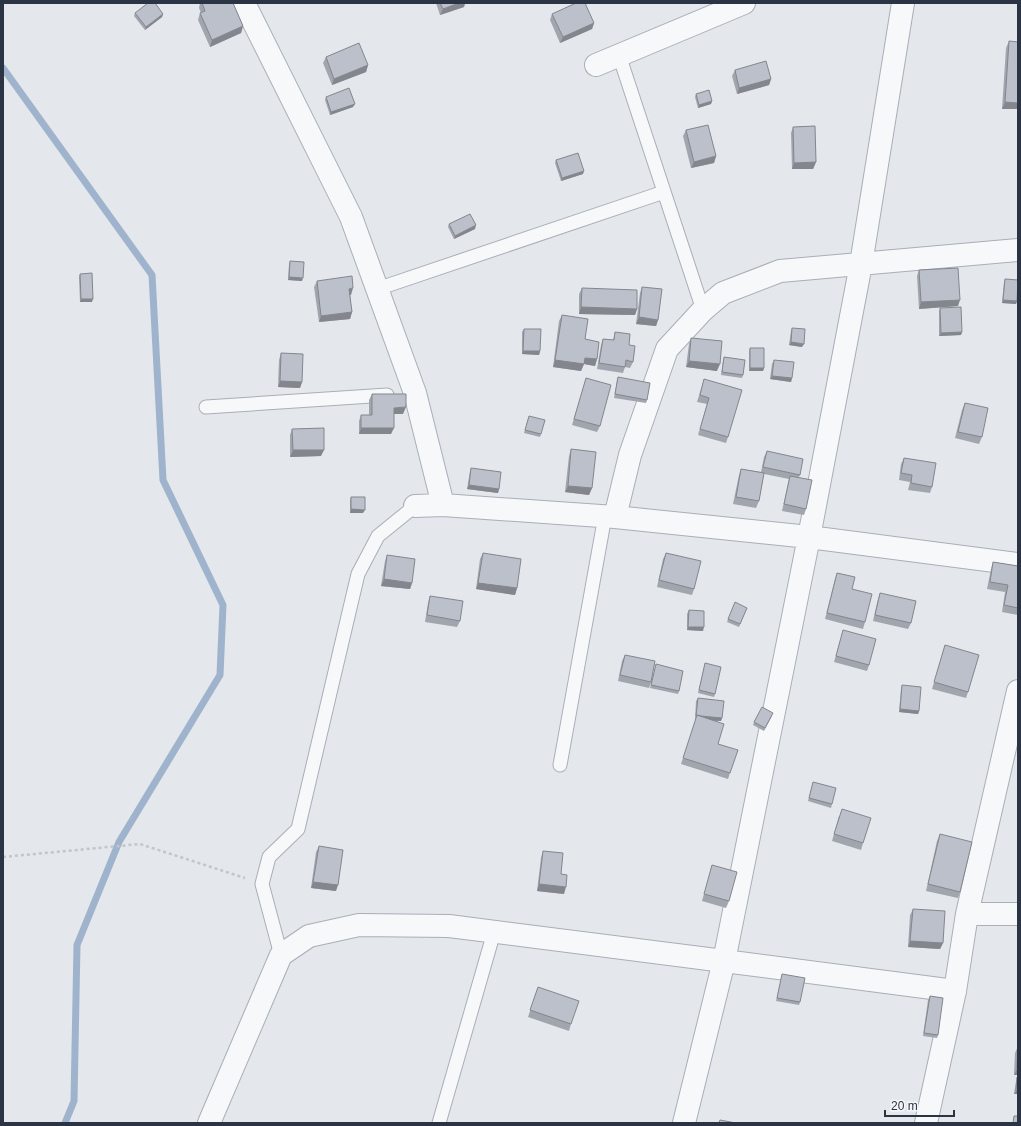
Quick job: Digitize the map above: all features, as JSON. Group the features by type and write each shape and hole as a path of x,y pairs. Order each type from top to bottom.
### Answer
{"street":[{"path":"244,3 351,217 414,394 443,505"},
{"path":"596,65 719,8 744,3"},
{"path":"684,1123 724,961 809,537 861,264 903,3"},
{"path":"610,517 630,455 668,349 703,310 723,293 780,271 1018,250"},
{"path":"415,506 443,505 610,517 809,537 1018,564"},
{"path":"926,1123 955,992 967,914 1018,691"},
{"path":"967,914 1018,914"},
{"path":"209,1123 281,955 309,936 359,925 450,926 955,992"}],"lane":[{"path":"619,55 703,310"},
{"path":"377,289 664,192"},
{"path":"206,408 414,394"},
{"path":"281,955 262,884 269,857 298,829 358,574 378,536 415,506"},
{"path":"560,765 610,517"},
{"path":"439,1123 494,932"}],"path":[{"path":"3,857 140,844 262,884"}],"building":[{"path":"148,3 155,3 163,14 146,27 135,13"},
{"path":"202,3 233,3 243,26 212,40 200,13 205,11"},
{"path":"440,3 459,3 443,9"},
{"path":"576,3 585,3 594,23 563,37 552,14"},
{"path":"1009,41 1018,42 1018,103 1005,102"},
{"path":"359,43 368,65 334,79 326,57"},
{"path":"766,61 771,79 739,88 735,70"},
{"path":"349,88 355,104 331,112 326,97"},
{"path":"709,90 712,101 699,105 696,94"},
{"path":"708,125 716,156 694,162 686,130"},
{"path":"815,126 816,162 794,163 793,127"},
{"path":"578,153 584,171 562,178 556,160"},
{"path":"470,214 476,225 455,236 449,224"},
{"path":"290,261 304,262 303,278 289,277"},
{"path":"958,268 960,300 921,302 919,270"},
{"path":"92,273 93,299 81,299 80,274"},
{"path":"352,276 353,288 349,289 352,312 321,316 317,281"},
{"path":"1005,279 1018,280 1017,301 1003,300"},
{"path":"642,287 662,289 658,320 639,317"},
{"path":"582,288 637,290 637,309 581,307"},
{"path":"961,307 962,332 941,333 940,308"},
{"path":"562,315 588,319 585,339 599,342 597,359 585,358 584,364 555,360"},
{"path":"792,328 805,329 804,344 791,342"},
{"path":"524,329 541,329 540,351 523,351"},
{"path":"615,332 630,334 629,345 635,346 633,362 626,360 625,367 599,363 603,339 614,340"},
{"path":"691,338 722,341 720,364 689,361"},
{"path":"750,348 764,348 764,368 750,368"},
{"path":"281,353 303,354 302,382 280,381"},
{"path":"724,357 745,360 743,375 722,372"},
{"path":"774,360 794,362 792,378 772,376"},
{"path":"618,377 650,383 647,400 615,394"},
{"path":"586,378 611,385 600,426 574,419"},
{"path":"704,379 742,390 728,437 700,429 709,398 700,395"},
{"path":"372,394 406,394 406,407 394,408 394,428 361,428 361,415 372,415"},
{"path":"965,403 988,408 982,437 958,432"},
{"path":"529,416 545,420 541,434 525,430"},
{"path":"324,428 324,450 293,450 292,429"},
{"path":"571,449 596,452 592,488 568,486"},
{"path":"767,451 803,459 800,475 763,467"},
{"path":"904,458 936,463 932,487 911,483 912,475 901,473"},
{"path":"471,468 501,472 499,489 469,485"},
{"path":"741,469 764,473 759,501 736,497"},
{"path":"790,476 812,480 806,509 784,504"},
{"path":"351,497 365,497 365,510 351,509"},
{"path":"483,553 521,559 517,588 478,583"},
{"path":"666,553 701,561 694,589 659,580"},
{"path":"387,555 415,559 412,583 384,579"},
{"path":"993,562 1018,566 1018,608 1004,605 1008,585 990,582"},
{"path":"837,573 855,577 852,589 872,594 865,622 827,613"},
{"path":"880,593 916,601 911,623 875,615"},
{"path":"430,596 463,601 460,621 427,615"},
{"path":"735,602 747,608 740,624 728,619"},
{"path":"689,610 704,611 704,627 688,627"},
{"path":"843,630 876,639 869,665 836,656"},
{"path":"945,645 979,655 968,692 934,682"},
{"path":"625,655 655,661 651,682 620,675"},
{"path":"705,663 721,667 715,694 699,690"},
{"path":"656,664 683,671 679,691 651,685"},
{"path":"902,685 921,687 919,711 900,709"},
{"path":"698,698 724,701 722,718 696,716"},
{"path":"762,707 773,713 765,728 754,722"},
{"path":"697,715 724,724 718,744 738,750 730,773 683,758"},
{"path":"813,782 836,788 832,804 809,798"},
{"path":"842,809 871,818 863,843 834,834"},
{"path":"940,834 972,842 960,892 928,884"},
{"path":"319,846 343,850 338,885 313,882"},
{"path":"543,851 563,853 561,874 567,875 566,887 539,884"},
{"path":"712,865 737,872 729,901 704,894"},
{"path":"913,909 945,911 943,943 910,941"},
{"path":"782,974 805,978 800,1002 777,998"},
{"path":"538,987 579,1001 571,1024 530,1010"},
{"path":"930,996 943,998 938,1035 924,1033"},
{"path":"1018,1046 1018,1069 1017,1069"},
{"path":"1017,1077 1018,1091 1016,1091"},
{"path":"1014,1116 1018,1116 1018,1123 1013,1123"},
{"path":"720,1120 736,1123 719,1123"}],"waterway":[{"path":"3,68 152,275 163,480 223,605 220,675 119,842 77,945 74,1101 65,1123"}]}
